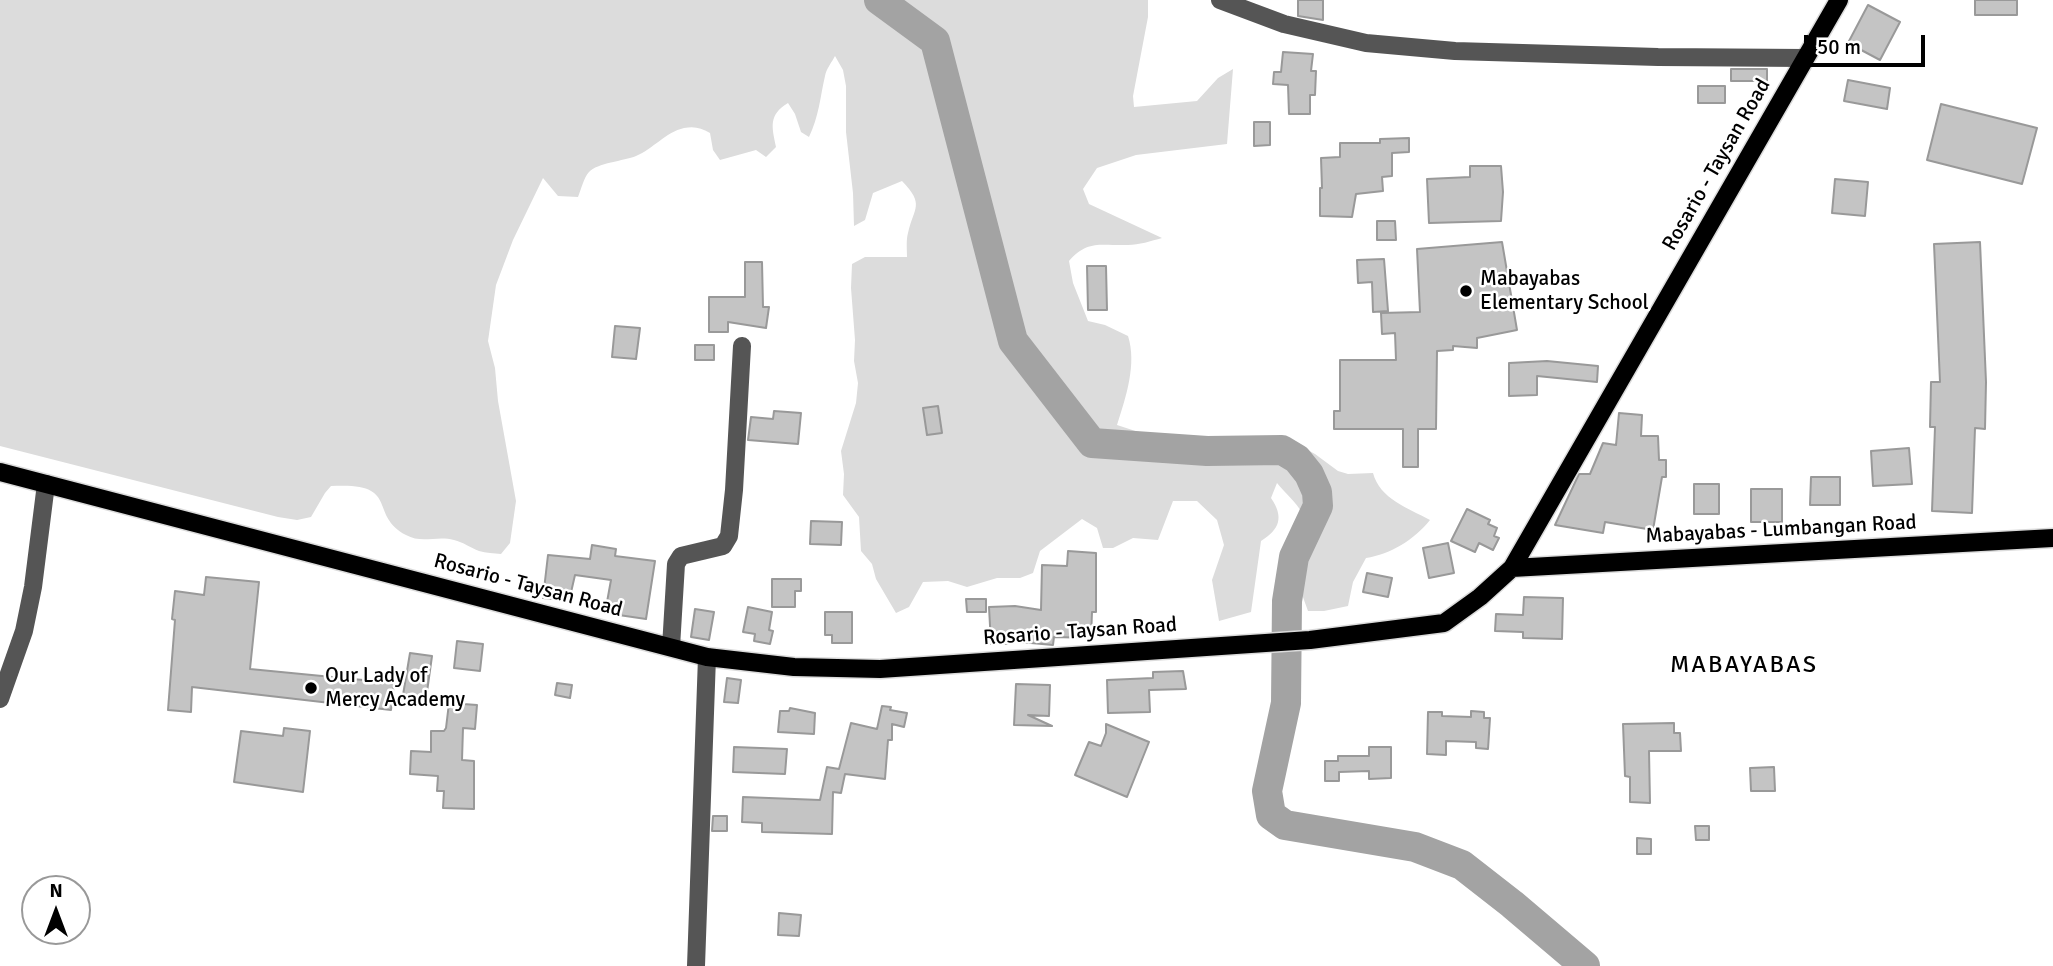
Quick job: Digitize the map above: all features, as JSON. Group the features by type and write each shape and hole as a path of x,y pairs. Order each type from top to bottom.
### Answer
{"main road":[{"name":"Rosario - Taysan Road","path":"0,472 707,657 794,667 880,669 1310,640 1444,623 1480,597 1512,568 1839,0"},
{"name":"Mabayabas - Lumbangan Road","path":"1512,568 2053,538"}],"street":[{"path":"1220,0 1284,24 1366,43 1468,51 1805,58"},
{"path":"671,648 676,564 681,556 723,546 730,536 741,346"},
{"path":"0,699 24,631 33,587 46,484"},
{"path":"696,966 707,657"}],"shaded area":[{"path":"0,0 1148,0 1148,17 1133,96 1134,107 1197,101 1218,78 1233,69 1227,144 1136,155 1097,168 1083,189 1089,204 1162,238 1128,245 1089,247 1069,261 1073,283 1088,321 1105,325 1128,336 1131,369 1117,425 1163,440 1295,443 1338,471 1348,474 1373,473 1388,496 1430,520 1417,534 1401,545 1366,558 1353,582 1348,606 1324,611 1308,611 1300,578 1307,528 1302,513 1277,483 1271,498 1278,511 1278,522 1272,532 1261,541 1251,612 1219,621 1212,580 1224,545 1217,520 1197,501 1173,501 1158,540 1133,538 1113,548 1103,548 1097,528 1082,519 1040,551 1033,573 1020,578 997,578 967,587 948,581 923,582 909,607 896,613 876,579 872,564 861,551 859,517 843,495 841,451 856,403 858,383 854,361 852,264 865,257 907,257 907,236 916,201 902,181 873,193 865,220 854,226 846,132 846,86 843,70 835,56 826,73 809,137 801,132 788,103 774,117 776,147 766,157 756,150 720,160 713,150 710,133 688,127 671,133 636,156 593,169 586,177 578,197 558,196 543,178 513,240 496,285 488,341 495,368 498,401 516,501 510,543 501,554 479,551 448,539 412,538 394,527 376,494 367,489 331,486 311,517 297,520 0,446"}],"building":[{"path":"1298,0 1323,0 1323,20 1298,16"},
{"path":"1975,0 2017,0 2017,15 1975,15"},
{"path":"1868,5 1900,22 1880,60 1848,43"},
{"path":"1283,52 1313,54 1311,71 1316,71 1315,95 1310,95 1310,114 1289,114 1288,85 1273,84 1274,72 1281,72"},
{"path":"1731,69 1767,69 1767,81 1731,81"},
{"path":"1848,80 1890,88 1887,109 1844,101"},
{"path":"1698,86 1725,86 1725,103 1698,103"},
{"path":"1941,104 2037,128 2022,184 1927,160"},
{"path":"1254,122 1270,122 1270,145 1254,146"},
{"path":"1409,138 1409,152 1392,153 1392,176 1382,177 1383,191 1356,194 1352,217 1320,216 1321,158 1340,157 1340,143 1380,143 1380,139"},
{"path":"1470,166 1501,166 1501,221 1429,223 1427,179 1470,177"},
{"path":"1835,179 1868,182 1865,216 1832,213"},
{"path":"1377,221 1395,221 1396,240 1377,240"},
{"path":"1502,242 1517,330 1477,338 1477,348 1453,346 1453,350 1437,351 1436,429 1418,429 1418,467 1403,467 1403,429 1334,429 1334,411 1340,411 1340,360 1396,360 1395,333 1382,334 1381,313 1420,312 1417,249"},
{"path":"1980,242 1986,382 1985,429 1975,428 1972,513 1932,511 1935,427 1930,427 1931,382 1940,382 1934,244"},
{"path":"1384,259 1388,311 1373,312 1372,282 1358,283 1357,260"},
{"path":"745,262 762,262 763,307 769,307 766,328 728,322 728,332 709,332 709,297 745,297"},
{"path":"1087,266 1106,266 1107,310 1088,310"},
{"path":"615,326 640,328 636,359 612,357"},
{"path":"695,345 714,345 714,360 695,360"},
{"path":"1547,361 1598,366 1597,382 1537,376 1537,395 1509,396 1509,363"},
{"path":"938,406 942,433 927,435 923,408"},
{"path":"774,411 801,413 798,444 748,440 751,417 773,419"},
{"path":"1619,413 1642,415 1641,436 1658,436 1659,460 1666,460 1666,477 1662,477 1653,530 1605,522 1603,533 1555,525 1579,474 1590,474 1603,443 1616,445"},
{"path":"1909,448 1912,484 1873,486 1871,451"},
{"path":"1811,477 1840,477 1840,505 1810,505"},
{"path":"1694,484 1719,484 1719,514 1694,514"},
{"path":"1751,489 1782,489 1782,522 1751,522"},
{"path":"1467,509 1490,520 1488,524 1497,528 1494,536 1499,538 1493,550 1479,543 1475,552 1451,541"},
{"path":"811,521 842,522 841,545 810,544"},
{"path":"1448,543 1454,573 1429,578 1423,548"},
{"path":"592,545 616,549 615,556 655,561 646,619 605,613 611,580 575,575 569,601 543,598 548,555 590,559"},
{"path":"1068,551 1096,553 1096,612 1092,612 1091,638 1054,637 1053,645 1009,641 1009,644 991,644 989,607 1015,606 1041,610 1042,565 1067,566"},
{"path":"1367,573 1392,578 1388,597 1363,592"},
{"path":"206,577 259,582 250,669 394,683 391,710 192,687 191,712 168,710 175,591 204,595"},
{"path":"772,579 801,579 801,591 795,591 795,607 772,607"},
{"path":"1524,597 1563,598 1562,639 1523,638 1523,632 1495,631 1496,614 1523,615"},
{"path":"966,599 986,599 986,612 967,612"},
{"path":"748,607 772,612 769,630 773,631 770,644 754,641 755,634 743,632"},
{"path":"695,609 714,612 709,640 691,637"},
{"path":"825,612 852,612 852,643 832,643 832,635 825,635"},
{"path":"457,641 483,644 480,671 454,668"},
{"path":"410,653 432,656 426,699 403,695"},
{"path":"1183,671 1186,689 1149,690 1150,712 1108,713 1107,680 1153,678 1153,672"},
{"path":"727,678 741,680 738,703 724,702"},
{"path":"557,683 572,685 570,698 555,695"},
{"path":"1016,684 1050,685 1049,716 1028,715 1052,726 1014,725"},
{"path":"449,703 477,705 475,729 463,728 462,760 474,761 474,809 443,808 444,791 437,791 438,776 410,774 411,751 431,752 431,731 444,731 446,728"},
{"path":"882,706 907,713 904,727 892,724 885,779 845,774 841,793 833,792 832,834 762,832 762,823 742,822 743,797 820,800 827,767 839,769 851,723 877,729"},
{"path":"790,708 815,713 814,734 778,732 780,711 789,711"},
{"path":"1471,711 1484,712 1484,718 1490,718 1488,749 1476,748 1476,742 1446,741 1446,755 1427,754 1428,712 1442,712 1442,716 1471,717"},
{"path":"1674,723 1674,733 1680,733 1681,751 1649,751 1650,803 1630,802 1630,777 1625,776 1623,724"},
{"path":"1106,724 1149,742 1127,797 1075,775 1089,742 1101,746"},
{"path":"284,728 310,731 303,792 234,782 241,731 283,736"},
{"path":"734,747 787,749 785,774 733,772"},
{"path":"1369,747 1391,747 1391,778 1369,779 1369,771 1339,772 1339,781 1325,781 1325,761 1338,761 1338,756 1369,756"},
{"path":"1774,767 1775,791 1751,791 1750,768"},
{"path":"713,816 727,816 727,831 712,831"},
{"path":"1695,826 1709,826 1709,840 1696,840"},
{"path":"1637,838 1651,839 1651,854 1637,854"},
{"path":"779,913 801,915 799,936 778,935"}],"waterway":[{"path":"879,0 935,41 1013,341 1092,443 1207,451 1282,450 1297,459 1309,474 1317,492 1318,506 1294,557 1287,601 1286,703 1267,791 1271,815 1285,825 1415,847 1462,865 1585,966"}],"place":[{"name":"Mabayabas Elementary School","path":"1466,291"},
{"name":"Our Lady of Mercy Academy","path":"311,688"}],"district":[{"name":"MABAYABAS","path":"1744,666"}]}
